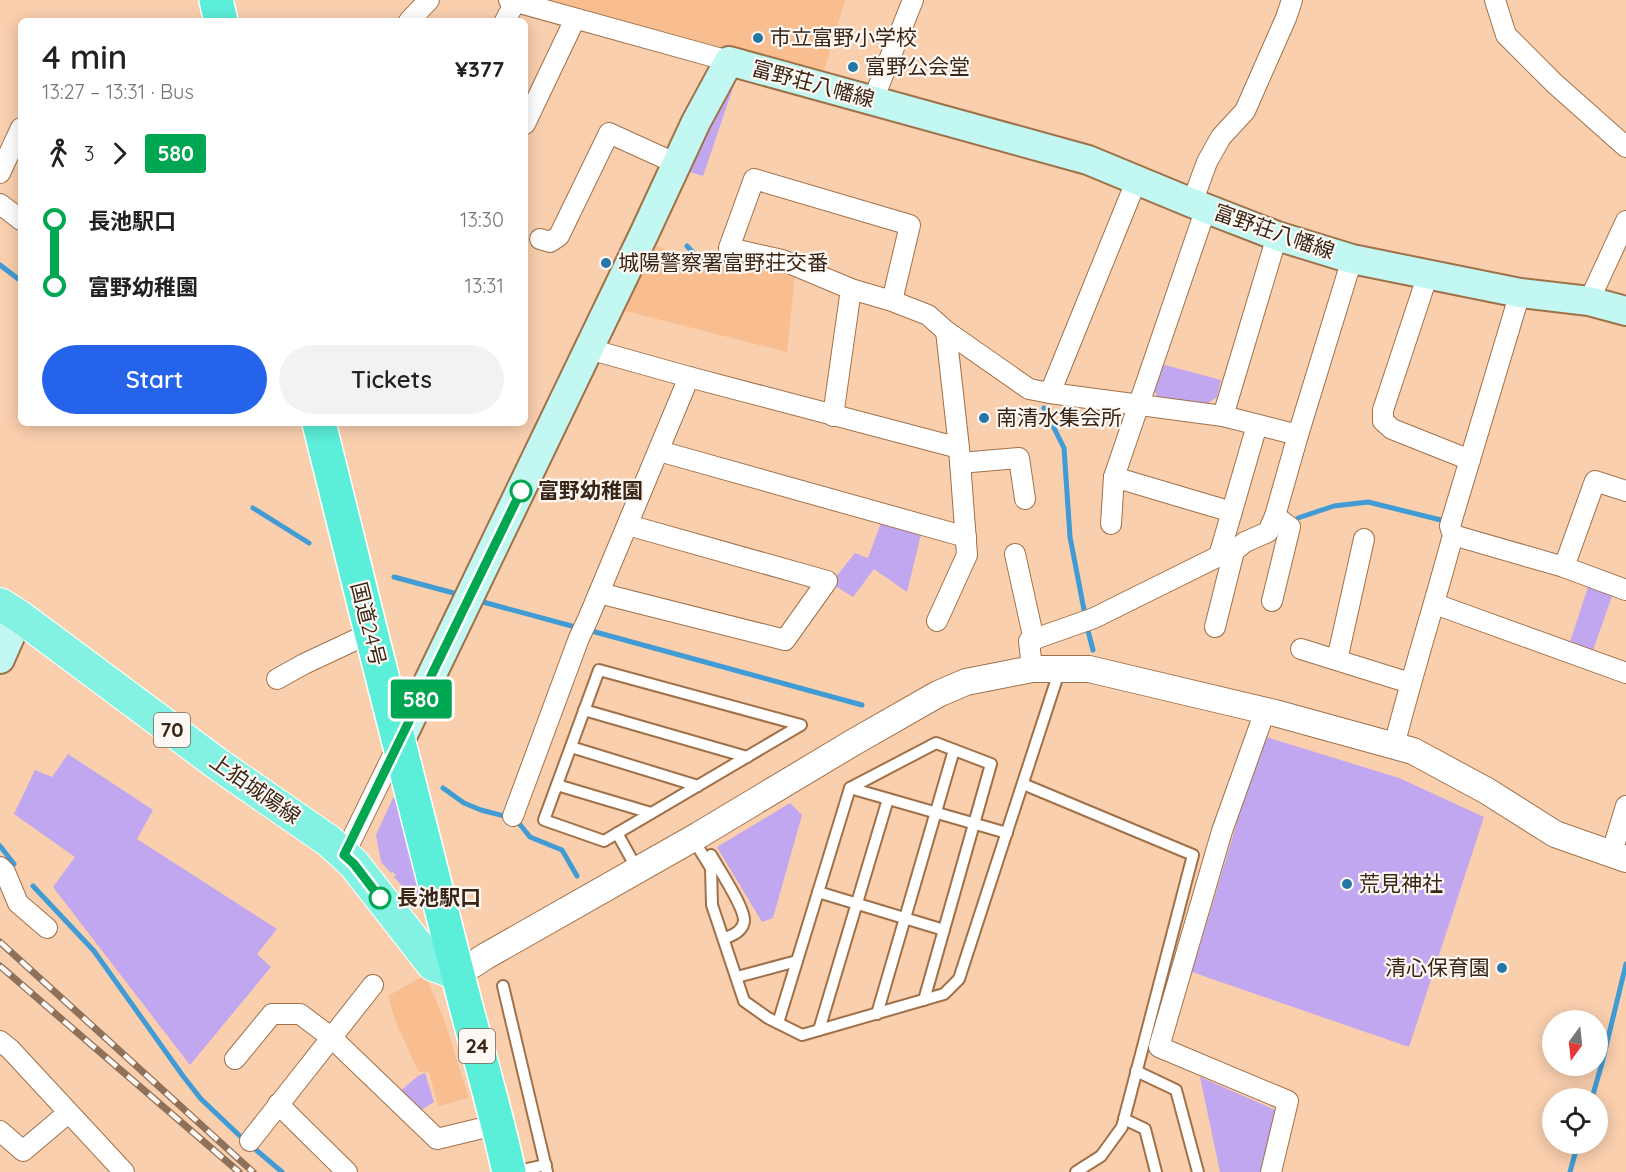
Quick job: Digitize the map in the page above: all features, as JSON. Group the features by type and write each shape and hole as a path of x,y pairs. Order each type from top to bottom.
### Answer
{"highway":[{"path":"216,0 220,18"},
{"name":"国道24号","path":"320,426 398,745 511,1172"}],"main road":[{"name":"富野荘八幡線","path":"398,745 590,349 696,122 729,61 1088,160 1277,236 1352,259 1520,292 1589,301 1626,311"},
{"path":"0,659 9,610"},
{"name":"上狛城陽線","path":"9,610 219,765 329,841 354,864 433,965 458,974"}],"street":[{"path":"412,18 429,0"},
{"path":"873,100 913,0"},
{"path":"1111,525 1114,477 1199,206 1207,162 1221,137 1245,111 1292,0"},
{"path":"1495,0 1506,35 1554,83 1626,147"},
{"path":"506,18 512,1 729,61"},
{"path":"528,118 575,18"},
{"path":"540,239 550,242 559,236 609,133 677,164"},
{"path":"0,173 18,134"},
{"path":"892,301 910,225 753,179 729,248 782,260 851,289 928,315 946,332 1029,389 1223,416 1298,435"},
{"path":"1050,393 1137,179"},
{"path":"0,204 18,218"},
{"path":"1589,301 1626,221"},
{"path":"1223,416 1277,236"},
{"path":"1032,669 1029,641 1094,618 1268,532 1275,516 1352,259"},
{"path":"1428,274 1383,410 1383,421 1392,429 1470,460"},
{"path":"833,416 851,289"},
{"path":"1394,746 1453,535 1450,526 1520,292"},
{"path":"937,621 967,555 960,456 946,332"},
{"path":"590,349 833,416 960,456 1019,458 1025,499"},
{"path":"513,816 579,638 689,377"},
{"path":"1215,627 1232,512 1257,425"},
{"path":"659,451 966,537"},
{"path":"1114,477 1232,512"},
{"path":"1564,567 1595,481 1626,491"},
{"path":"1272,601 1290,527 1275,516"},
{"path":"599,593 785,640 826,581 628,525"},
{"path":"1453,535 1564,567 1626,590"},
{"path":"1337,660 1364,539"},
{"path":"1016,554 1034,640"},
{"path":"1435,604 1626,673"},
{"path":"277,679 370,633"},
{"path":"1301,649 1410,683"},
{"path":"458,974 938,694 966,682 1032,669 1089,669 1265,711 1413,751 1487,790 1555,834 1619,857 1626,806"},
{"path":"1265,711 1222,831 1160,1047 1288,1101 1271,1172"},
{"path":"344,855 398,745"},
{"path":"0,867 5,872 18,903 47,928"},
{"path":"250,1141 373,985"},
{"path":"235,1059 272,1014 300,1014 332,1038 437,1139 499,1124"},
{"path":"0,1041 10,1049 119,1170"},
{"path":"278,1104 347,1172"},
{"path":"0,1131 23,1151 69,1113"}],"lane":[{"path":"696,837 711,868 712,904 744,1001 778,1023 802,1035 944,994 959,979 1060,669"},
{"path":"599,670 801,725 604,841 544,820 571,747 599,670"},
{"path":"584,710 747,757"},
{"path":"778,1023 850,788 936,743 991,764 924,1000"},
{"path":"571,747 698,786"},
{"path":"877,1014 954,750"},
{"path":"1023,784 1193,855 1122,1127 1101,1156 1086,1170"},
{"path":"557,785 651,813"},
{"path":"850,788 1007,833"},
{"path":"819,1030 888,799"},
{"path":"617,833 637,870"},
{"path":"696,837 744,912 744,923 739,933 728,937"},
{"path":"818,892 944,930"},
{"path":"737,977 797,961"},
{"path":"503,986 547,1168 511,1172"},
{"path":"1136,1071 1176,1090 1198,1172"},
{"path":"1124,1119 1145,1129 1156,1172"}],"shaded area":[{"name":"市立富野小学校","path":"544,0 845,0 822,77"},
{"path":"735,82 703,176 684,170 719,95"},
{"path":"649,243 693,260 795,276 787,352 618,309"},
{"path":"1161,364 1221,380 1217,397 1205,405 1159,400 1153,387"},
{"path":"882,520 922,530 907,592 874,569 853,597 831,583 855,553 868,558"},
{"path":"1588,587 1612,596 1591,656 1568,648"},
{"path":"1263,736 1399,778 1484,817 1409,1047 1192,972"},
{"path":"68,754 153,810 137,839 277,929 257,954 271,967 190,1065 53,887 75,857 14,814 35,770 52,777"},
{"path":"397,796 421,898 415,900 394,877 396,875 381,862 376,835 393,798"},
{"path":"790,803 802,815 773,918 762,922 717,847"},
{"path":"425,975 443,1017 469,1098 438,1106 429,1072 419,1072 396,1023 388,996"},
{"path":"425,1073 434,1102 418,1112 399,1092"},
{"path":"1200,1077 1278,1111 1262,1172 1220,1172"}],"waterway":[{"path":"687,246 696,256 773,267"},
{"path":"0,265 18,279"},
{"path":"1044,408 1064,448 1070,537 1085,615"},
{"path":"1298,518 1334,506 1368,502 1441,520"},
{"path":"253,508 309,543"},
{"path":"394,577 461,595"},
{"path":"483,602 579,628"},
{"path":"1087,627 1093,650"},
{"path":"588,630 862,705"},
{"path":"443,788 464,803 512,818 530,837 562,850 577,876"},
{"path":"0,846 14,864"},
{"path":"33,886 94,951 201,1099 282,1172"},
{"path":"1595,1088 1626,964"},
{"path":"1570,1172 1575,1154"}],"railway":[{"path":"0,942 253,1172"},
{"path":"0,966 239,1172"}],"bus line":[{"name":"580","path":"380,898 354,864 344,855 521,491"}],"place":[{"name":"市立富野小学校","path":"758,38"},
{"name":"富野公会堂","path":"853,67"},
{"name":"城陽警察署富野荘交番","path":"606,263"},
{"name":"南清水集会所","path":"984,418"},
{"name":"富野幼稚園","path":"521,491"},
{"name":"荒見神社","path":"1347,884"},
{"name":"長池駅口","path":"380,898"},
{"name":"清心保育園","path":"1502,968"}]}
